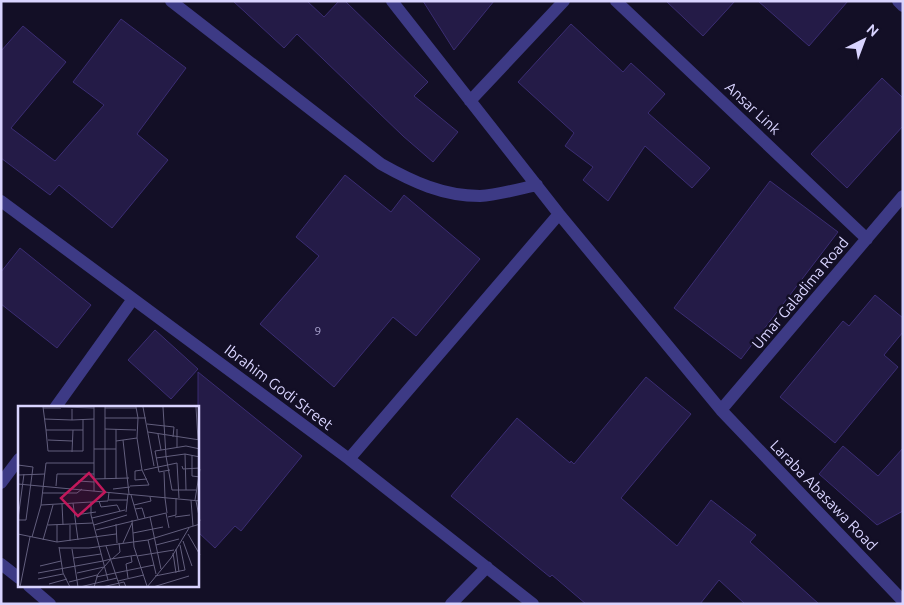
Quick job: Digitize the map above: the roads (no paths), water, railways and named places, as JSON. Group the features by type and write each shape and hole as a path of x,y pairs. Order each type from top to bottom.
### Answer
{"street":[{"path":"171,1 381,164 413,182 444,193 481,196 537,186"},
{"name":"Laraba Abasawa Road","path":"392,1 559,214 721,410 903,601"},
{"path":"470,101 564,1"},
{"name":"Ansar Link","path":"616,1 867,239"},
{"path":"898,1 903,6"},
{"name":"Umar Galadima Road","path":"721,410 903,196"},
{"name":"Ibrahim Godi Street","path":"1,201 349,459 533,604"},
{"path":"349,459 559,214"},
{"path":"56,406 133,299"},
{"path":"1,483 18,460"},
{"path":"1,564 18,577"},
{"path":"451,604 487,567"},
{"path":"31,588 50,604"}]}
